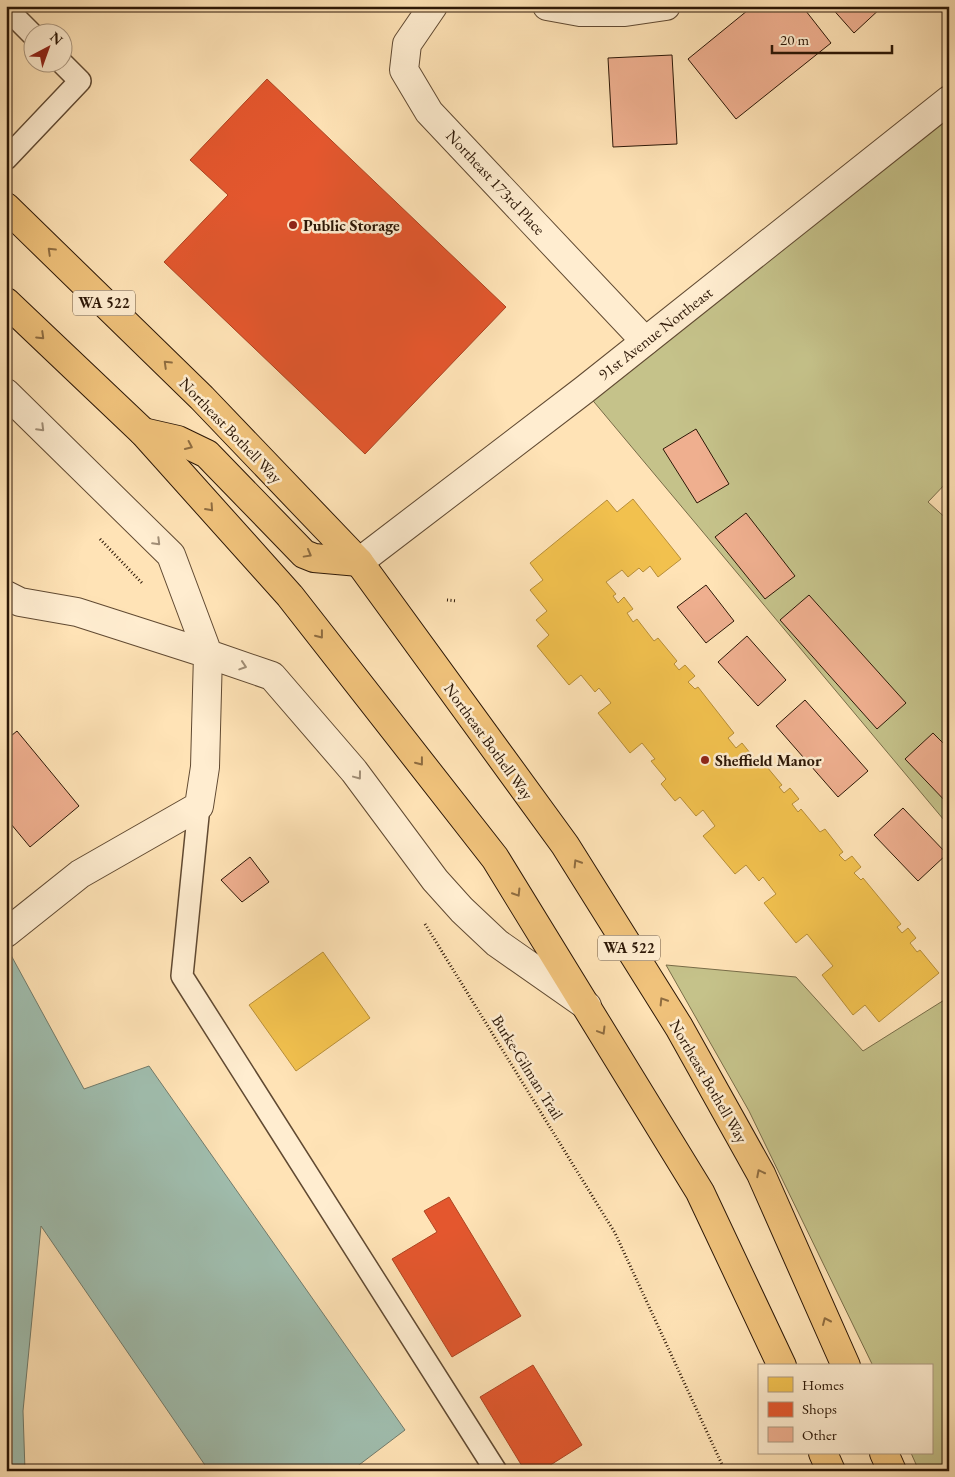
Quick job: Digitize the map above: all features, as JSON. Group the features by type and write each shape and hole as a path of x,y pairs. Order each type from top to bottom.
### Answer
{"main road":[{"name":"Northeast Bothell Way","path":"6,207 202,398 359,562 565,845 679,1028 762,1174 845,1364"},
{"path":"6,302 142,432 290,596 495,858 700,1192 781,1364"},
{"path":"142,432 178,440 207,454 304,554 314,558 359,562"},
{"path":"823,1454 831,1471"},
{"path":"884,1454 892,1471"}],"street":[{"name":"Northeast 173rd Place","path":"433,6 407,44 404,70 429,112 645,341"},
{"path":"547,6 580,12 625,12 666,6"},
{"name":"91st Avenue Northeast","path":"359,562 645,341 949,100"},
{"path":"6,393 170,556 208,654 204,767 199,806 80,874 6,933"},
{"path":"6,595 20,602 77,612 272,676 354,771 435,880 462,910 497,943 587,1006"}],"lane":[{"path":"6,8 22,24"},
{"path":"6,159 80,81 71,72"},
{"path":"199,806 182,976 496,1471"}],"path":[{"path":"447,600 457,601"},
{"name":"Burke-Gilman Trail","path":"420,916 615,1233 725,1471"}],"shaded area":[{"path":"949,100 949,480 928,502 949,521 949,826 584,390"},
{"path":"6,946 84,1089 149,1066 405,1430 351,1471 209,1471 41,1226 23,1411 25,1471 6,1471"},
{"path":"666,965 796,977 863,1051 949,997 949,1471 919,1471 911,1454 932,1454 932,1364 872,1364 749,1111"}],"building: Homes":[{"name":"Sheffield Manor","path":"633,499 681,559 658,577 650,566 643,572 639,568 628,577 622,570 606,582 616,594 613,596 618,603 624,597 633,609 627,613 633,622 637,619 654,641 658,638 677,661 674,664 679,670 685,665 695,676 688,682 695,689 698,687 734,733 728,738 736,748 742,743 759,764 762,761 782,785 779,787 784,793 790,788 799,799 792,804 798,812 801,809 820,832 825,829 843,852 839,855 845,861 852,856 861,867 854,873 861,880 863,878 901,924 897,927 902,933 908,928 916,938 910,943 917,952 920,950 939,973 879,1022 865,1005 853,1015 822,975 833,966 807,934 796,943 764,903 776,894 763,877 759,881 746,865 735,874 703,836 715,826 703,810 696,816 680,797 675,801 661,784 666,779 651,761 655,759 642,743 630,753 598,713 611,703 599,688 595,692 581,675 569,685 537,646 549,635 536,620 547,611 530,590 543,580 530,563 607,500 617,512"},
{"path":"323,952 370,1018 296,1071 249,1005"}],"building: Shops":[{"path":"267,79 506,307 365,454 164,262 228,195 190,160"},
{"path":"449,1197 521,1316 452,1357 392,1259 437,1232 424,1211"},
{"path":"533,1365 582,1445 541,1471 525,1471 480,1397"}],"building: Other":[{"path":"753,6 802,6 831,43 736,119 688,59"},
{"path":"830,6 883,6 854,33"},
{"path":"672,55 677,144 613,147 608,58"},
{"path":"696,429 729,484 697,503 663,449"},
{"path":"746,513 795,576 765,599 715,537"},
{"path":"706,585 734,621 706,643 677,607"},
{"path":"809,595 906,703 877,729 780,620"},
{"path":"747,636 786,680 758,706 718,662"},
{"path":"805,700 868,771 838,797 776,726"},
{"path":"17,731 79,806 30,847 6,818 6,740"},
{"path":"933,733 949,749 949,805 905,759"},
{"path":"903,808 947,854 918,881 874,835"},
{"path":"250,857 269,882 242,902 221,880"}],"place":[{"name":"Public Storage","path":"293,225"},
{"name":"Sheffield Manor","path":"705,760"}]}
